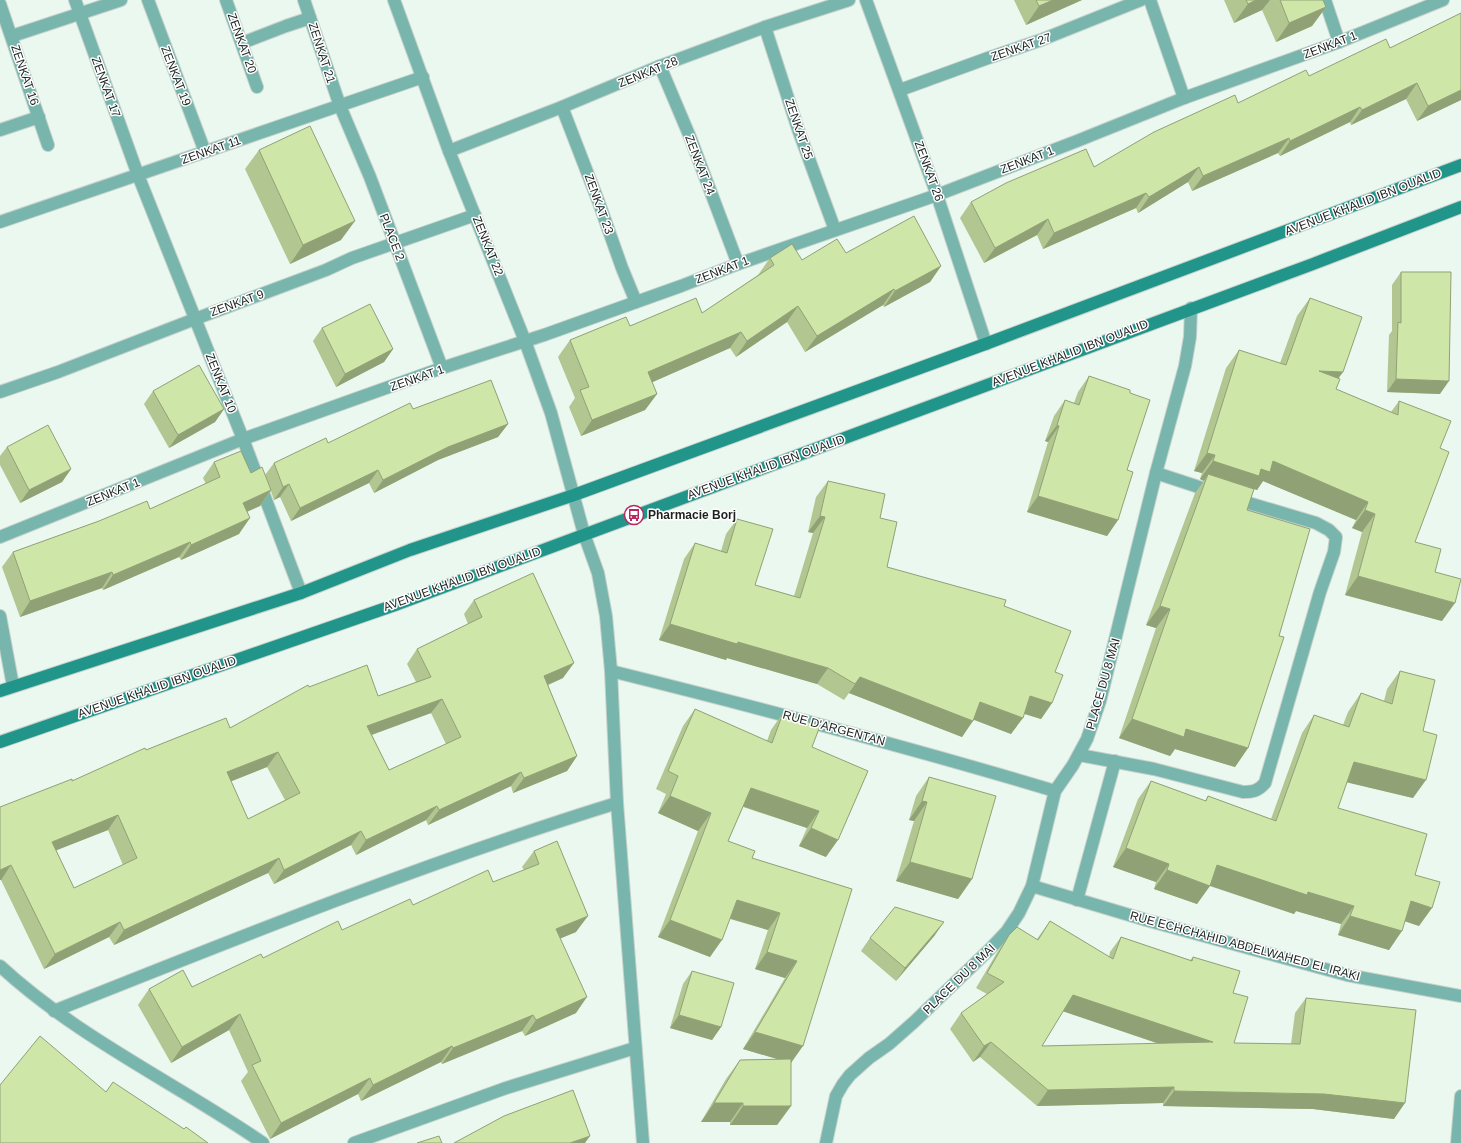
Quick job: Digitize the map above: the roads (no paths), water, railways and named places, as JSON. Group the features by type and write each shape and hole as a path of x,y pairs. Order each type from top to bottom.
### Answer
{"main road":[{"name":"AVENUE KHALID IBN OUALID","path":"0,691 301,592 410,550 574,495 986,344 1461,165"},
{"name":"AVENUE KHALID IBN OUALID","path":"0,742 395,605 1191,308 1313,264 1461,207"}],"street":[{"name":"ZENKAT 17","path":"74,0 138,175"},
{"path":"12,36 121,0"},
{"name":"ZENKAT 19","path":"148,0 205,152"},
{"name":"ZENKAT 20","path":"226,0 257,87"},
{"name":"ZENKAT 21","path":"304,0 340,106"},
{"name":"ZENKAT 22","path":"394,0 449,151 525,341 550,413 584,534 598,573 606,616 611,671 617,803 643,1143"},
{"name":"ZENKAT 28","path":"449,151 562,107 660,66 826,4 849,0"},
{"name":"ZENKAT 26","path":"866,0 937,195 986,344"},
{"name":"ZENKAT 27","path":"900,90 1041,40 1141,0"},
{"path":"1150,0 1184,98"},
{"path":"1325,0 1339,42"},
{"name":"ZENKAT 1","path":"0,537 243,439 937,195 1184,98 1339,42 1443,0"},
{"name":"ZENKAT 16","path":"0,4 48,145"},
{"path":"242,43 310,18"},
{"name":"ZENKAT 25","path":"765,27 798,129 835,230"},
{"name":"ZENKAT 24","path":"660,66 738,264"},
{"name":"ZENKAT 11","path":"0,222 423,77"},
{"name":"PLACE 2","path":"340,106 370,177 442,368"},
{"name":"ZENKAT 23","path":"562,107 600,203 622,268 636,302"},
{"path":"0,130 39,117"},
{"name":"ZENKAT 10","path":"138,175 243,439 301,592"},
{"name":"ZENKAT 9","path":"0,392 58,372 318,273 352,258 475,215"},
{"name":"PLACE DU 8 MAI","path":"826,1143 826,1137 836,1096 846,1080 869,1058 914,1022 990,949 1011,925 1019,913 1032,886 1055,791 1087,739 1100,701 1156,473 1185,366 1190,337 1191,308"},
{"path":"1078,754 1154,769 1243,792 1252,792 1259,789 1264,783 1320,592 1334,552 1336,537 1330,530 1316,523 1259,507 1156,473"},
{"path":"0,616 13,686"},
{"name":"RUE D'ARGENTAN","path":"611,671 925,753 1055,791"},
{"path":"1077,900 1115,761"},
{"path":"54,1011 391,880 617,803"},
{"name":"RUE ECHCHAHID ABDELWAHED EL IRAKI","path":"1032,886 1077,900 1347,975 1461,996"},
{"path":"0,966 54,1011 132,1062 169,1083 263,1143"},
{"path":"354,1143 506,1088 635,1048"},
{"path":"1458,1143 1461,1096"}],"place":[{"name":"Pharmacie Borj","path":"634,515"}]}
